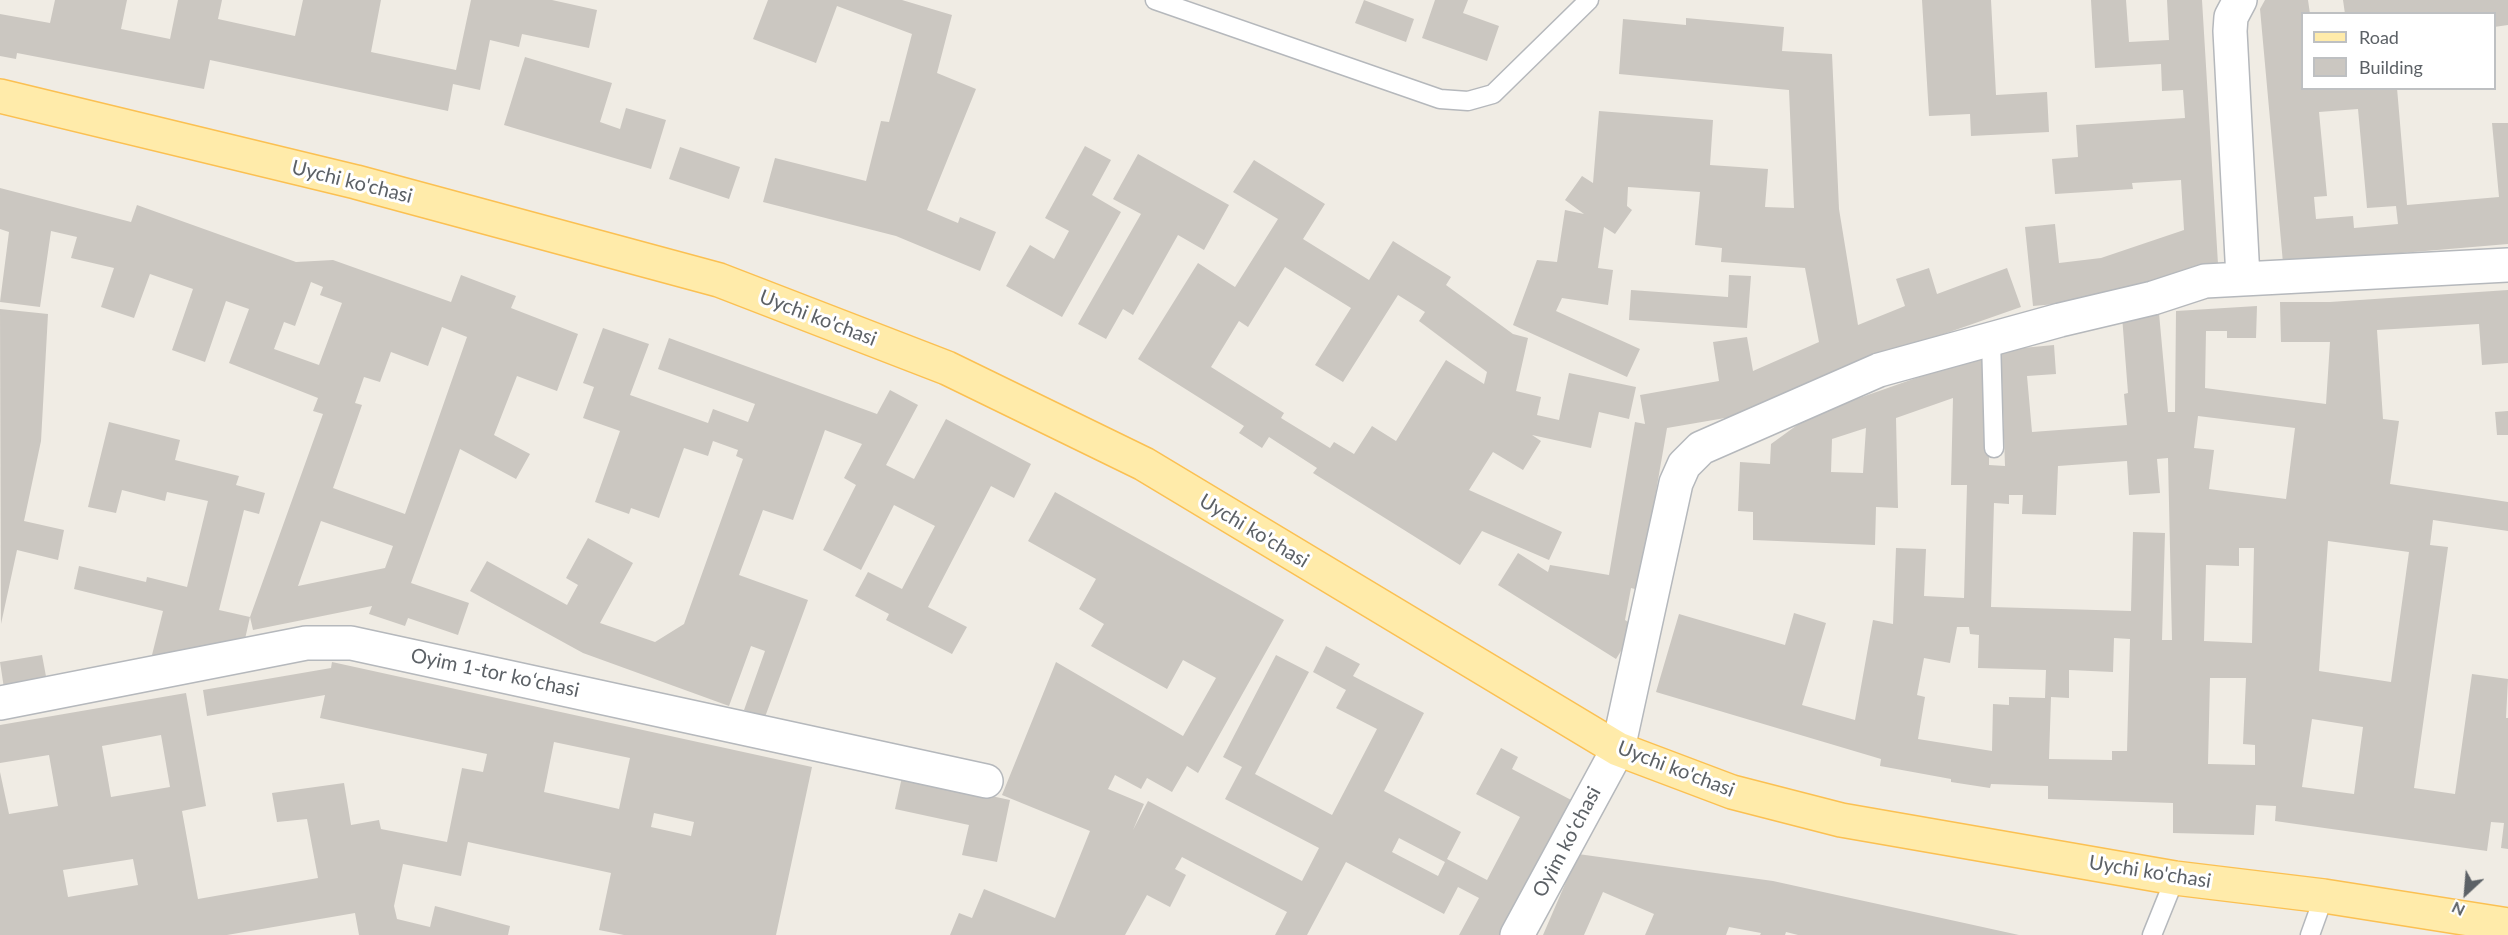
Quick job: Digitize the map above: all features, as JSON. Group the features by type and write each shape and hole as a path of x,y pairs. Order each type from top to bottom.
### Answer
{"main road":[{"name":"Uychi ko'chasi","path":"0,96 356,182 719,280 947,369 1143,464 1618,749 1732,792 1841,820 2175,878 2324,896 2508,925"}],"street":[{"path":"2240,0 2231,17 2230,31 2242,278"},
{"name":"Oyim koʻchasi","path":"1517,935 1618,749 1676,483 1691,457 1717,439 1879,370 2153,298 2205,282 2242,278 2508,265"},
{"name":"Oyim 1-tor koʻchasi","path":"0,703 306,643 351,643 986,781"}],"lane":[{"path":"1155,0 1440,99 1468,101 1493,94 1589,0"},
{"path":"1991,339 1994,448"},
{"path":"2152,935 2175,878"},
{"path":"2310,935 2324,896"}],"building":[{"path":"55,0 127,0 121,29 170,39 178,0 222,0 218,19 295,36 303,0 381,0 371,52 456,70 471,0 552,0 597,10 589,48 522,34 519,47 490,40 480,90 453,84 448,111 210,60 204,89 17,53 16,59 0,56 0,14 50,23"},
{"path":"768,0 902,0 952,15 937,73 976,89 927,210 958,223 960,217 996,232 980,271 896,236 763,202 775,158 866,181 881,121 889,122 912,34 837,6 816,63 753,39"},
{"path":"1364,0 1414,19 1406,42 1355,23"},
{"path":"1435,0 1468,0 1463,13 1499,26 1487,61 1422,38"},
{"path":"1922,0 1991,0 1996,95 2047,92 2049,132 1971,136 1970,114 1929,116"},
{"path":"2091,0 2126,0 2129,42 2169,40 2167,0 2202,0 2218,264 2114,299 2033,306 2025,227 2055,224 2059,263 2101,258 2184,230 2181,180 2132,183 2133,189 2055,194 2052,159 2078,157 2076,125 2185,118 2183,90 2162,91 2161,64 2095,68"},
{"path":"2265,0 2308,0 2310,12 2301,12 2301,90 2397,90 2407,205 2499,197 2492,123 2508,123 2508,244 2283,263 2260,9","holes":["2358,109 2367,208 2396,206 2398,224 2354,228 2353,216 2316,219 2314,197 2327,196 2319,112"]},
{"path":"2343,0 2508,0 2508,25 2496,27 2496,12 2345,12"},
{"path":"1686,18 1784,27 1782,51 1832,54 1839,209 1858,325 1905,306 1896,279 1929,268 1937,294 2007,268 2021,307 1901,349 1760,412 1667,428 1639,590 1631,588 1625,620 1636,627 1616,659 1498,585 1518,553 1548,572 1550,565 1609,575 1635,422 1645,424 1640,395 1719,381 1713,342 1747,337 1753,371 1819,342 1805,268 1721,262 1722,248 1695,245 1700,192 1628,187 1627,206 1632,210 1615,234 1604,227 1598,268 1613,270 1608,305 1562,298 1556,311 1640,349 1627,377 1513,325 1537,260 1557,262 1565,210 1584,214 1565,200 1582,176 1593,183 1599,111 1713,120 1710,165 1768,169 1765,207 1794,208 1789,90 1619,74 1623,19 1686,25"},
{"path":"525,57 612,83 600,122 620,129 626,108 666,120 651,169 504,125"},
{"path":"1085,146 1111,160 1092,195 1121,212 1062,317 1006,286 1030,245 1054,259 1069,231 1045,218"},
{"path":"680,147 740,167 729,199 669,179"},
{"path":"1138,154 1229,205 1204,250 1178,235 1133,315 1123,309 1106,339 1078,324 1141,214 1113,199"},
{"path":"1254,160 1325,204 1303,239 1369,280 1393,241 1451,277 1446,285 1513,334 1528,338 1516,391 1541,397 1537,415 1559,420 1569,373 1636,387 1629,419 1599,412 1591,448 1532,435 1541,441 1523,470 1493,452 1469,490 1562,532 1549,560 1482,531 1460,565 1313,473 1317,468 1269,437 1262,448 1239,433 1244,426 1138,359 1198,263 1235,287 1278,219 1233,192","holes":["1285,267 1351,308 1315,365 1343,382 1398,295 1425,312 1419,321 1487,372 1484,384 1446,360 1396,441 1372,426 1354,454 1334,442 1330,448 1281,418 1284,413 1211,367 1239,321 1248,327"]},
{"path":"0,188 131,222 137,205 296,262 333,260 451,302 461,275 516,296 511,308 578,334 557,391 517,376 494,435 530,454 516,479 460,449 411,583 469,603 458,635 408,618 405,626 369,614 372,606 253,630 250,617 323,414 313,411 318,398 229,363 249,309 226,301 205,362 172,350 193,289 150,274 134,318 101,307 114,268 71,258 77,237 51,231 40,307 0,302 9,232 0,229","holes":["311,282 323,287 320,295 342,303 319,365 274,349 284,322 295,326","442,327 467,337 405,514 333,488 362,405 355,403 364,377 380,382 391,352 428,366","321,521 393,546 385,568 298,586"]},
{"path":"1729,275 1751,276 1747,328 1629,320 1631,290 1728,297"},
{"path":"2508,290 2508,363 2482,365 2479,324 2377,330 2383,419 2399,421 2390,484 2508,502 2508,531 2433,520 2430,545 2448,547 2414,788 2455,794 2472,674 2508,679 2506,718 2508,718 2508,849 2501,848 2504,823 2491,822 2487,851 2275,821 2276,806 2256,805 2254,835 2173,833 2173,803 2048,799 2048,786 1991,784 1990,788 1951,782 1951,779 1880,766 1881,759 1656,692 1679,614 1785,645 1794,613 1826,623 1802,705 1855,720 1873,620 1893,624 1896,548 1926,549 1924,596 1964,598 1967,485 1951,485 1953,398 1896,418 1898,508 1876,507 1875,545 1753,540 1753,512 1738,511 1740,462 1770,464 1771,444 1811,415 1990,352 1989,465 2005,466 2001,350 2054,345 2056,374 2027,376 2032,432 2127,425 2124,394 2128,393 2122,316 2159,313 2168,412 2175,412 2176,311 2257,306 2256,338 2227,338 2227,331 2206,331 2205,388 2326,404 2330,342 2281,342 2280,302 2330,302","holes":["2198,416 2295,428 2286,499 2209,489 2214,450 2194,448","1866,428 1863,473 1831,472 1832,439","2168,458 2172,640 2162,640 2165,533 2133,532 2131,611 1991,607 1994,503 2009,504 2009,495 2023,495 2022,514 2056,515 2058,466 2127,461 2129,495 2160,493 2157,459","2328,541 2409,552 2391,682 2319,671","2239,548 2254,548 2252,643 2204,641 2206,565 2239,566","1957,627 1969,627 1970,634 1979,635 1978,668 2046,670 2045,698 2009,697 2009,705 1993,704 1992,751 1918,739 1925,697 1917,695 1924,658 1950,663","2114,638 2130,639 2127,751 2112,751 2112,760 2049,759 2051,697 2069,698 2069,670 2113,672","2210,678 2246,678 2243,744 2255,745 2255,765 2208,764","2312,719 2363,727 2354,794 2302,787"]},
{"path":"0,309 48,314 41,441 24,521 64,530 58,560 17,550 1,624"},
{"path":"603,328 649,344 630,395 708,423 713,409 748,422 755,404 658,369 669,338 877,414 890,390 918,405 886,465 914,479 946,419 1031,464 1014,498 991,486 928,607 967,627 952,654 886,620 889,614 855,596 868,572 902,589 935,526 894,505 861,570 823,550 856,485 844,478 862,444 825,430 793,520 763,510 739,575 808,600 765,717 744,710 765,651 751,646 729,706 583,653 470,591 487,561 567,605 578,585 566,578 588,538 633,563 600,623 655,642 684,624 743,459 736,456 738,450 713,441 708,456 684,448 659,518 631,508 629,514 595,502 620,431 583,418 594,387 583,383"},
{"path":"2508,411 2508,435 2497,435 2495,412"},
{"path":"109,422 180,440 175,460 239,476 236,485 265,493 259,514 244,510 219,610 250,617 245,639 151,659 163,611 74,589 79,566 146,582 147,577 187,587 208,501 167,492 165,501 122,490 116,513 88,507"},
{"path":"1055,492 1284,620 1198,773 1187,766 1172,792 1147,778 1141,789 1115,775 1108,789 1144,804 1133,830 1148,801 1302,881 1319,848 1225,799 1242,767 1223,757 1276,655 1309,672 1255,774 1332,815 1377,729 1336,708 1346,690 1313,672 1326,646 1360,664 1353,676 1424,713 1384,791 1461,832 1447,859 1487,880 1520,817 1476,794 1501,748 1518,757 1512,769 1575,802 1505,935 1459,935 1479,898 1458,887 1444,914 1346,862 1307,935 1275,935 1287,912 1182,857 1175,869 1186,875 1170,907 1147,895 1125,935 950,935 959,913 972,918 984,889 1055,918 1090,831 1002,795 1056,662 1183,736 1216,678 1183,660 1167,689 1091,646 1104,624 1079,609 1096,579 1028,541","holes":["1399,838 1445,862 1438,876 1392,852"]},
{"path":"42,655 48,687 5,695 0,662"},
{"path":"332,662 812,767 776,935 624,935 599,930 611,873 468,842 461,876 403,864 394,906 397,919 430,927 435,906 510,926 508,935 359,935 355,913 227,935 0,935 0,772 9,814 58,806 49,755 0,763 0,725 186,693 206,806 182,811 198,899 318,878 307,819 277,822 272,793 344,783 351,825 379,820 381,829 447,842 462,768 483,772 487,754 320,718 325,695 207,716 203,690 331,668","holes":["161,735 170,787 111,797 102,746","554,742 630,758 619,809 544,792","654,813 694,822 691,836 651,827","133,859 138,885 68,897 63,870"]},
{"path":"902,777 1010,800 997,862 962,855 969,825 895,809"},
{"path":"1578,854 1773,881 2019,935 1798,935 1786,932 1785,935 1760,935 1761,933 1729,927 1726,935 1645,935 1654,914 1603,892 1584,935 1543,935"}]}
